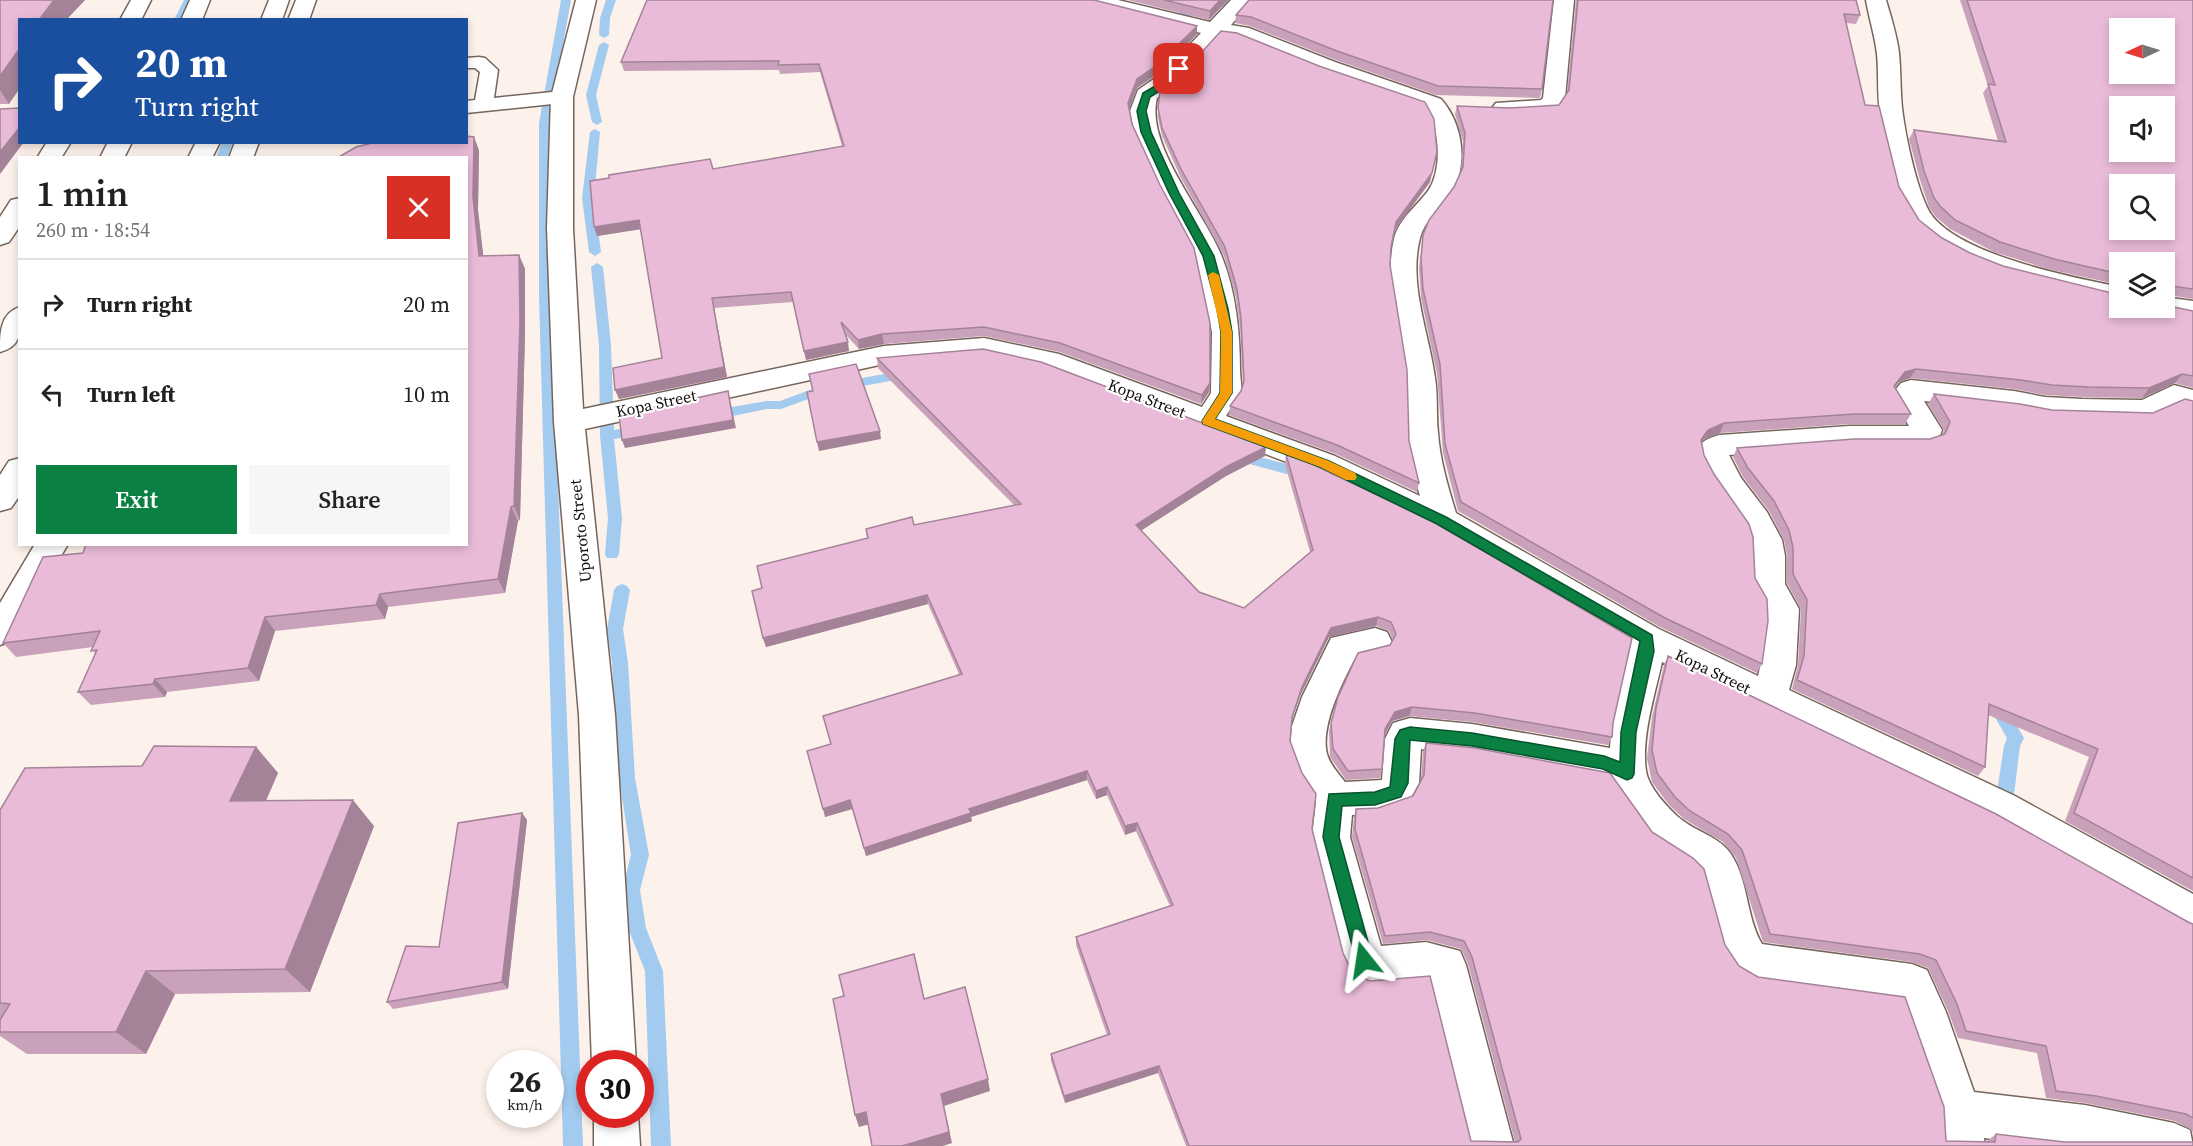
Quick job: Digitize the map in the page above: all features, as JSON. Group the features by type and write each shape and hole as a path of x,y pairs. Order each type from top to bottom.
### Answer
{"main road":[{"path":"131,18 141,0"},
{"path":"192,18 200,0"},
{"path":"272,18 279,0"},
{"path":"299,18 306,0"},
{"name":"Uporoto Street","path":"586,0 562,97 560,228 569,422 597,715 613,1050"},
{"path":"1092,0 1216,30 1241,33 1327,67 1444,105 1440,110 1447,126 1447,176 1443,188 1413,223 1408,234 1402,266 1405,299 1422,386 1425,453 1442,520"},
{"path":"1208,421 1226,393 1226,332 1222,309 1209,256 1174,193 1149,140 1142,111 1146,95 1169,79 1244,0"},
{"path":"1487,108 1548,107 1554,98 1564,0"},
{"path":"1876,0 1888,52 1891,110 1908,191 1914,208 1926,225 1948,242 1988,260 2059,282 2109,293"},
{"path":"0,237 18,209"},
{"path":"2175,307 2193,310"},
{"path":"0,343 18,319"},
{"name":"Kopa Street","path":"569,422 884,355 984,347 1049,361 1324,464 1442,520 1647,639 2002,808 2193,915"},
{"path":"1769,698 1779,665 1782,609 1768,585 1769,556 1766,540 1756,520 1723,475 1714,455 1714,449 1720,444 1838,437 1923,436 1927,434 1927,430 1906,395 1911,390 2014,401 2045,407 2082,409 2146,410 2174,395 2182,395 2193,400"},
{"path":"0,500 18,472"},
{"path":"0,632 51,546"},
{"path":"1627,774 1629,732 1647,651 1647,639"},
{"path":"1375,642 1343,648 1322,689 1309,735 1308,751 1314,766 1335,799 1331,837 1364,960 1368,966 1382,967 1436,962 1445,965 1491,1146"},
{"path":"1335,799 1375,798 1395,792 1400,783 1403,739 1406,734 1410,733 1472,739 1604,762 1620,768 1627,774 1645,807 1664,828 1677,839 1703,853 1714,863 1723,882 1743,953 1752,962 1912,984 1925,1012 1961,1129 2085,1127 2174,1146"},
{"path":"616,1128 617,1146"}],"lane":[{"path":"468,63 479,62 489,70 475,106 562,97"}],"building":[{"path":"0,0 54,0 40,18 18,18 18,51 0,76"},
{"path":"647,0 1094,0 1197,26 1160,63 1137,79 1128,103 1132,124 1160,185 1194,248 1210,323 1210,383 1202,395 1060,343 984,327 882,334 858,340 841,322 848,342 804,351 791,292 712,298 724,367 615,390 613,368 662,358 639,220 594,227 590,181 609,178 609,175 710,159 713,169 844,146 819,64 778,65 779,61 621,62"},
{"path":"1164,0 1220,0 1210,11"},
{"path":"1249,0 1553,0 1542,89 1438,86 1337,51 1251,17 1236,15"},
{"path":"1578,0 1856,0 1860,15 1844,14 1865,105 1879,106 1899,187 1919,220 1942,238 1970,253 2003,266 2109,292 2109,318 2175,318 2175,307 2193,311 2193,376 2182,374 2149,388 2089,387 2052,385 1916,369 1905,372 1894,386 1911,414 1854,414 1724,423 1708,430 1701,440 1704,455 1714,474 1749,524 1753,537 1755,578 1767,599 1768,621 1762,664 1665,618 1461,502 1445,444 1440,364 1423,289 1421,259 1423,235 1429,220 1454,187 1463,167 1465,133 1457,106 1510,108 1559,105 1569,90"},
{"path":"1967,0 2193,0 2193,289 2175,287 2175,252 2109,252 2109,272 2054,259 2000,242 1955,220 1940,206 1934,198 1924,171 1914,130 2006,142 1988,84 1995,85"},
{"path":"1221,31 1237,33 1319,66 1425,102 1434,119 1437,152 1432,173 1396,222 1390,265 1407,370 1409,441 1419,483 1337,445 1230,406 1241,391 1244,381 1237,289 1225,247 1181,169 1162,128 1158,108 1160,91 1179,77"},
{"path":"18,108 18,130 0,152 0,109"},
{"path":"468,136 474,137 473,197 479,256 519,255 520,321 514,506 511,507 498,579 380,594 376,605 265,617 248,668 155,679 153,684 78,692 97,650 91,651 100,631 3,643 43,557 83,553 85,546 468,546 468,156 340,156 356,147 368,144 468,144"},
{"path":"983,349 1041,362 1266,447 1226,467 1136,525 1199,592 1244,608 1313,550 1286,454 1432,521 1632,638 1612,737 1475,713 1412,707 1395,712 1385,729 1382,769 1348,771 1333,749 1331,723 1338,697 1358,653 1390,645 1396,634 1391,622 1378,617 1331,628 1302,687 1292,717 1290,741 1302,773 1316,794 1312,829 1343,953 1353,974 1370,981 1430,976 1471,1141 1518,1142 1521,1139 1472,957 1464,941 1430,932 1385,936 1355,829 1356,809 1378,808 1413,796 1424,775 1426,743 1475,748 1610,773 1652,832 1693,858 1704,869 1725,945 1739,966 1758,977 1905,997 1944,1107 1946,1141 1995,1142 1996,1134 2065,1142 2193,1142 2193,1146 1189,1146 1159,1066 1064,1096 1051,1054 1110,1034 1076,937 1173,905 1137,823 1125,826 1107,787 1096,791 1087,771 969,809 971,813 864,848 850,800 823,809 807,751 831,744 823,716 962,674 927,595 763,638 752,591 762,588 757,566 868,538 866,529 912,517 914,525 1021,504 877,358"},
{"path":"856,364 880,431 817,442 807,392 813,391 809,374"},
{"path":"728,391 733,420 622,440 619,415"},
{"path":"1934,394 2052,410 2153,413 2185,399 2193,401 2193,878 2074,813 2098,749 1989,704 1985,767 1797,680 1804,656 1807,600 1793,574 1793,547 1789,530 1774,501 1748,468 1737,448 1854,439 1930,439 1945,434 1950,422"},
{"path":"1668,656 1996,814 2193,924 2193,1118 2186,1114 2096,1096 2056,1091 2046,1046 1966,1031 1957,1004 1936,960 1920,954 1770,934 1742,850 1728,834 1690,811 1675,797 1657,773 1652,750 1656,708"},
{"path":"154,746 256,747 230,801 353,800 285,969 146,971 116,1032 0,1032 0,1020 10,1004 0,1003 0,810 25,768 142,766"},
{"path":"522,813 502,982 387,1002 406,946 439,947 458,823"},
{"path":"914,954 924,999 965,987 988,1079 941,1094 949,1132 902,1146 872,1146 866,1112 855,1115 833,999 844,996 839,975"}],"waterway":[{"path":"180,18 189,0"},
{"path":"566,0 544,123 545,297 573,1146"},
{"path":"604,35 605,18 611,0"},
{"path":"1161,15 1173,18 1224,3 1226,0"},
{"path":"597,122 591,95 604,45"},
{"path":"595,132 588,198 595,252"},
{"path":"222,156 227,144"},
{"path":"597,267 605,345 607,436"},
{"path":"714,415 767,405 781,405 823,389 907,374"},
{"path":"607,436 641,430"},
{"path":"607,436 615,518 612,554"},
{"path":"1236,456 1305,474"},
{"path":"622,590 615,629 620,663 627,778 640,855 631,890 637,928 654,971 661,1146"},
{"path":"1997,707 2016,738 2012,746 2003,811"}],"slow traffic":[{"path":"1213,275 1226,332 1226,393 1208,421 1324,464 1351,477"}],"route":[{"path":"1179,69 1160,87 1146,95 1142,111 1146,132 1174,193 1209,256 1222,309 1226,332 1226,393 1208,421 1324,464 1442,520 1541,580 1647,639 1647,651 1629,732 1627,774 1620,768 1604,762 1472,739 1410,733 1406,734 1403,739 1400,783 1395,792 1375,798 1335,799 1331,837 1337,867 1364,960"}]}
